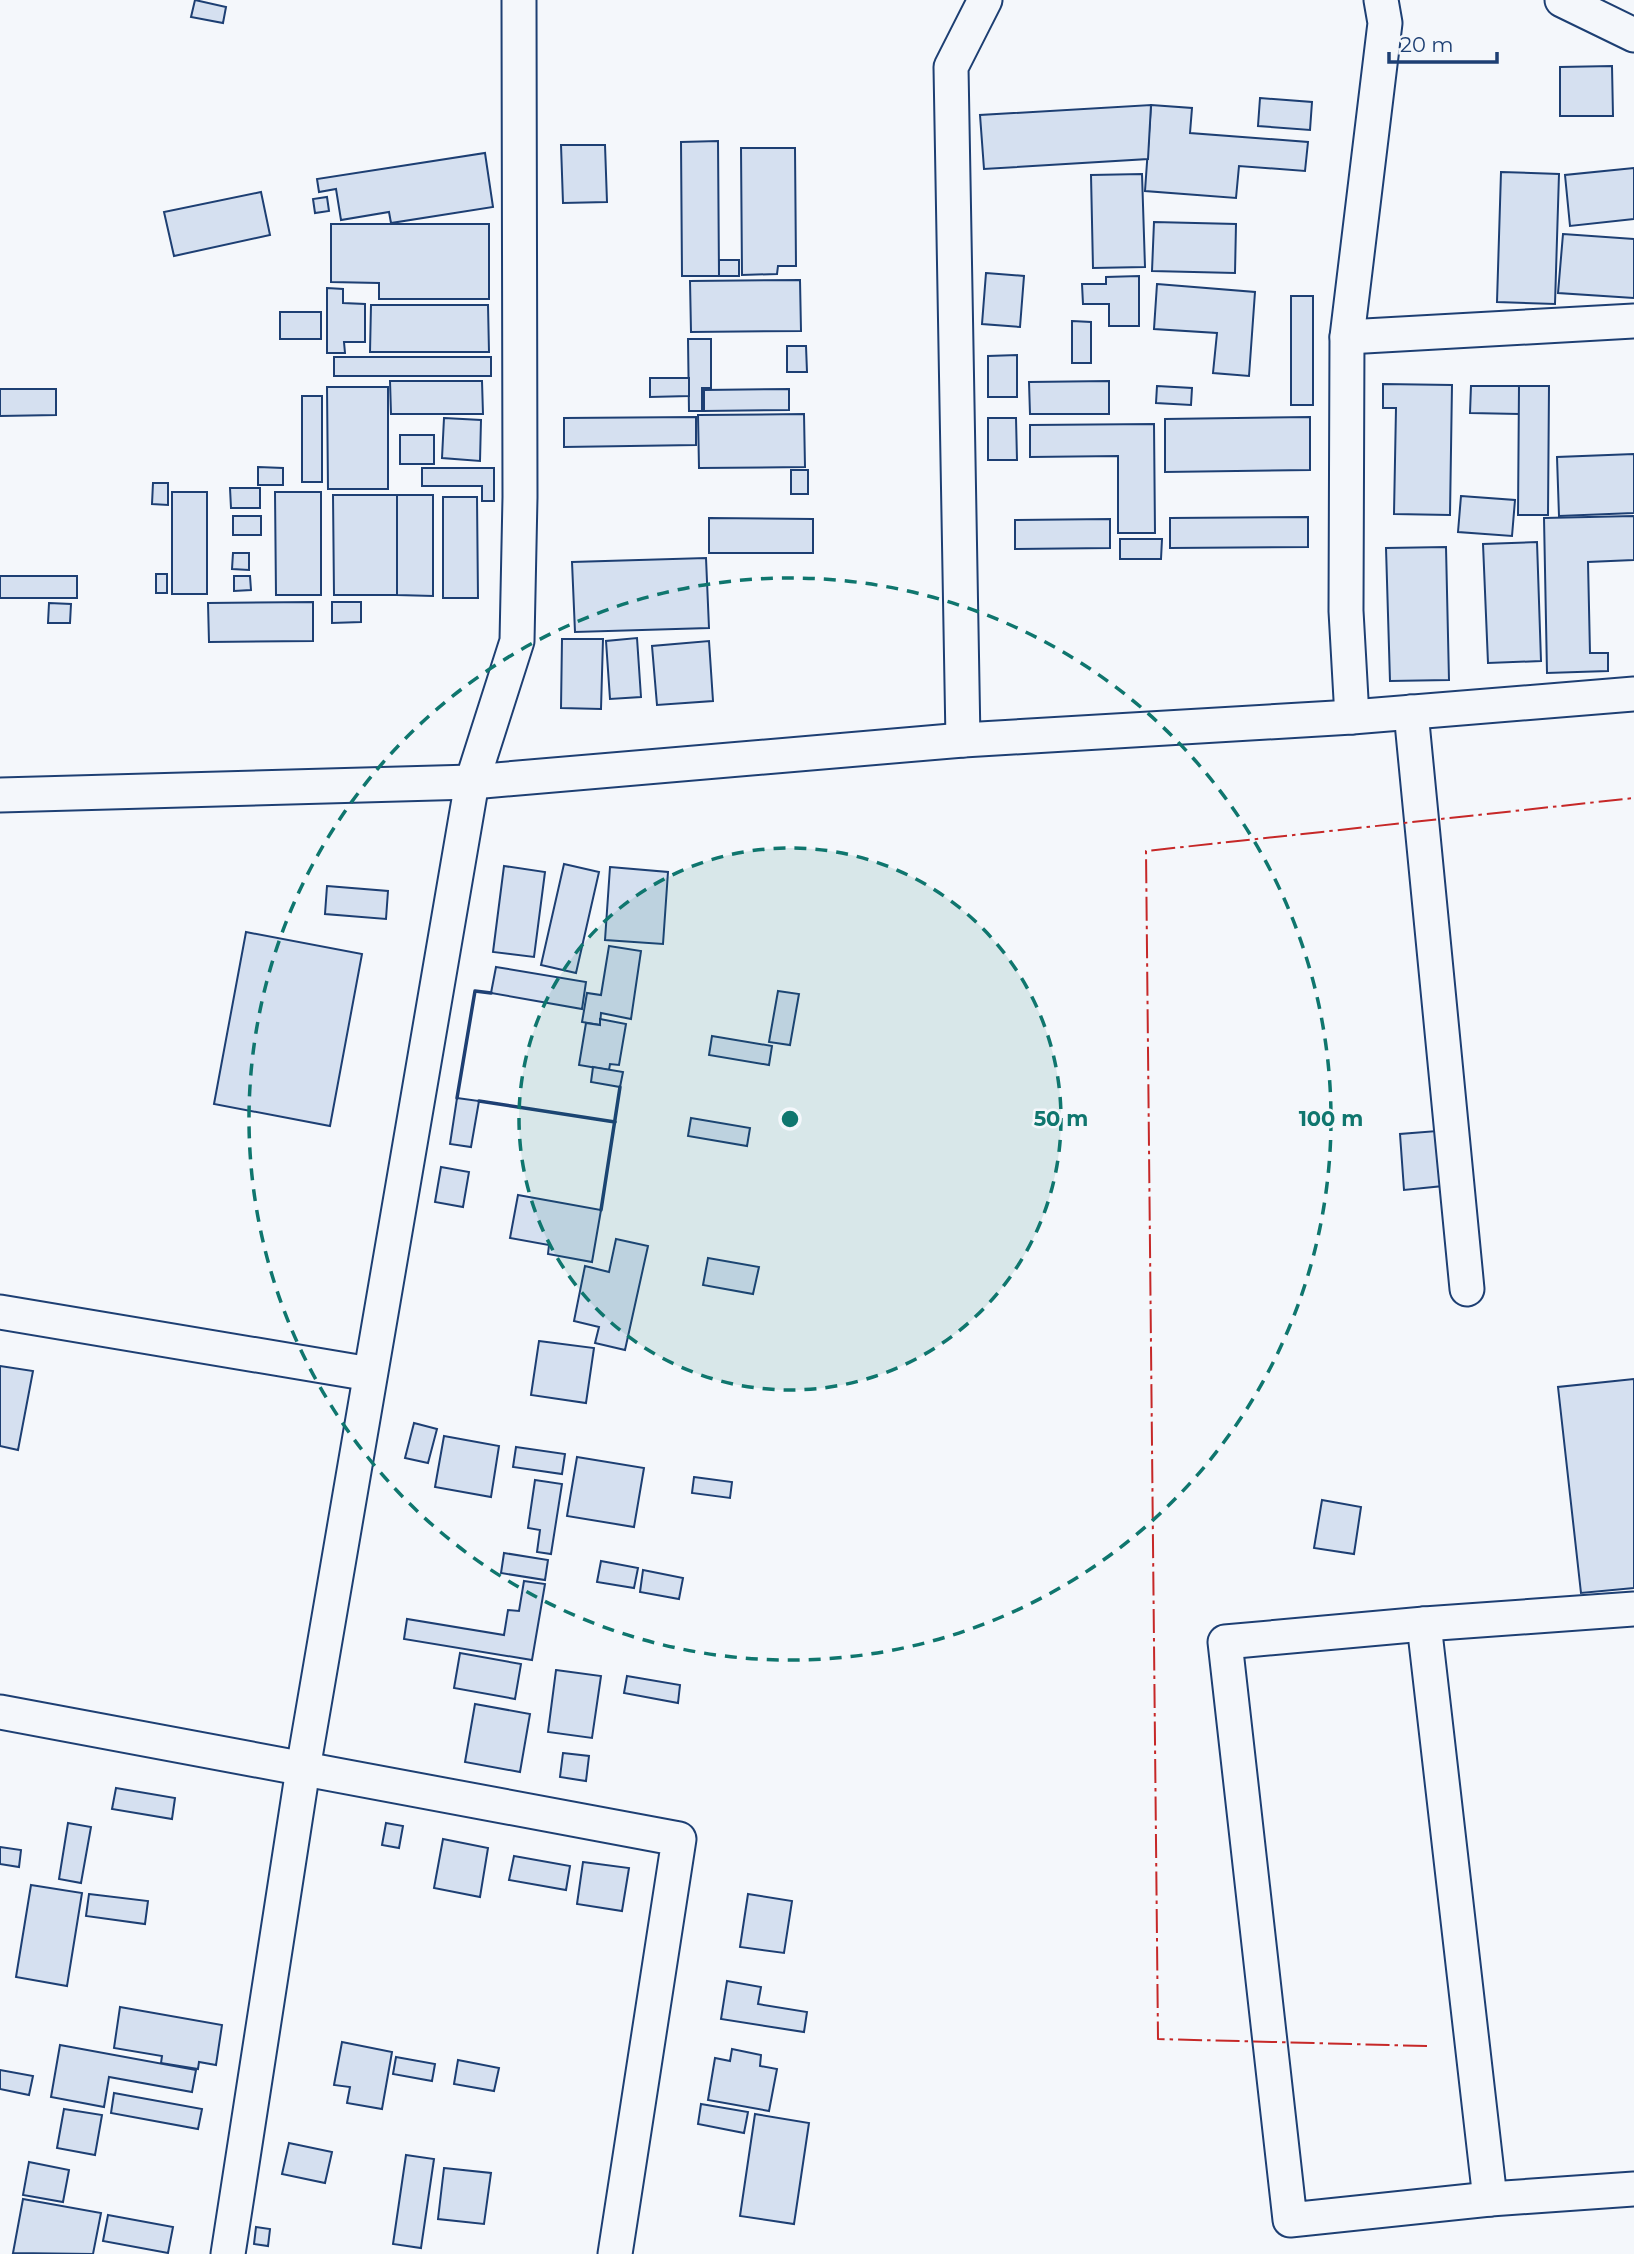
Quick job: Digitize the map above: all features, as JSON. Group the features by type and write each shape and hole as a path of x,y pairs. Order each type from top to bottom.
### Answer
{"street":[{"path":"228,2254 303,1769 472,782 517,641 520,497 519,0"},
{"path":"963,740 951,67 985,0"},
{"path":"1352,717 1346,611 1346,337 1385,23 1381,0"},
{"path":"1562,0 1634,35"},
{"path":"1346,337 1634,321"},
{"path":"0,795 472,782 963,740 1352,717 1634,694"},
{"path":"1411,712 1466,1289"},
{"path":"0,1312 370,1374"},
{"path":"1634,1609 1225,1642 1290,2220 1490,2199 1634,2189"},
{"path":"1424,1624 1490,2199"},
{"path":"0,1712 679,1839 615,2254"}],"building":[{"path":"195,0 226,7 223,23 191,17"},
{"path":"1612,66 1613,116 1560,116 1560,67"},
{"path":"1260,98 1312,102 1310,130 1258,126"},
{"path":"1151,105 1192,108 1190,133 1308,142 1305,171 1239,166 1236,198 1145,191"},
{"path":"1151,105 1148,159 984,169 980,115"},
{"path":"718,141 719,276 682,276 681,142"},
{"path":"561,145 605,145 607,202 563,203"},
{"path":"741,148 795,148 796,266 778,266 777,274 742,275"},
{"path":"485,153 493,207 391,223 389,212 341,220 336,189 319,192 317,179"},
{"path":"1634,168 1634,219 1570,226 1565,175"},
{"path":"1501,172 1559,174 1555,304 1497,302"},
{"path":"1142,174 1145,267 1093,268 1091,175"},
{"path":"261,192 270,235 174,256 164,212"},
{"path":"327,197 329,211 315,213 313,199"},
{"path":"1154,222 1236,224 1235,273 1152,271"},
{"path":"331,224 489,224 489,299 379,299 379,283 331,282"},
{"path":"1563,234 1634,239 1634,298 1558,293"},
{"path":"719,260 739,260 739,276 719,276"},
{"path":"986,273 1024,276 1020,327 982,324"},
{"path":"1139,276 1139,326 1109,326 1109,304 1083,304 1082,284 1106,284 1106,277"},
{"path":"800,280 801,331 691,332 690,281"},
{"path":"1157,284 1255,292 1249,376 1213,373 1217,333 1154,329"},
{"path":"327,288 343,289 343,303 365,304 365,342 344,342 345,353 327,353"},
{"path":"1291,296 1313,296 1313,405 1291,405"},
{"path":"371,305 488,305 489,352 370,352"},
{"path":"280,312 321,312 321,339 280,339"},
{"path":"1072,321 1091,322 1091,363 1072,363"},
{"path":"688,339 711,339 711,388 702,388 702,411 689,411"},
{"path":"787,346 806,346 807,372 787,372"},
{"path":"1017,355 1017,397 988,397 988,356"},
{"path":"334,357 491,357 491,376 334,376"},
{"path":"650,378 689,378 689,396 650,397"},
{"path":"390,381 482,381 483,414 391,414"},
{"path":"1109,381 1109,414 1030,414 1029,382"},
{"path":"1383,384 1452,385 1450,515 1394,514 1396,408 1383,408"},
{"path":"1157,386 1192,388 1191,405 1156,403"},
{"path":"1471,386 1519,386 1519,414 1470,413"},
{"path":"1519,386 1549,386 1548,515 1518,515"},
{"path":"327,387 388,387 388,489 328,489"},
{"path":"0,389 56,389 56,415 0,416"},
{"path":"789,389 789,410 704,411 704,390"},
{"path":"302,396 322,396 322,482 302,482"},
{"path":"804,414 805,467 699,468 698,415"},
{"path":"696,417 696,445 564,447 564,418"},
{"path":"1310,417 1310,470 1165,472 1165,419"},
{"path":"444,418 481,420 480,461 442,458"},
{"path":"988,418 1016,418 1017,460 988,460"},
{"path":"1154,424 1155,533 1118,533 1118,456 1030,457 1030,425"},
{"path":"400,435 434,435 434,464 400,464"},
{"path":"1634,454 1634,513 1559,516 1557,457"},
{"path":"258,467 283,468 283,485 258,485"},
{"path":"422,468 494,468 494,501 482,501 482,486 422,486"},
{"path":"791,470 808,470 808,494 791,494"},
{"path":"153,483 168,483 168,505 152,504"},
{"path":"230,488 260,488 260,508 231,508"},
{"path":"172,492 207,492 207,594 172,594"},
{"path":"275,492 321,492 321,595 276,595"},
{"path":"333,495 397,495 397,595 334,595"},
{"path":"397,495 433,495 433,596 397,595"},
{"path":"1461,496 1515,500 1512,536 1458,532"},
{"path":"443,497 477,497 478,598 443,598"},
{"path":"233,516 261,516 261,535 233,535"},
{"path":"1634,516 1634,560 1588,562 1590,653 1608,653 1608,671 1547,673 1544,518"},
{"path":"1308,517 1308,547 1170,548 1170,518"},
{"path":"709,518 813,519 813,553 709,553"},
{"path":"1110,519 1110,548 1015,549 1015,520"},
{"path":"1120,539 1162,539 1161,559 1120,559"},
{"path":"1537,542 1541,661 1488,663 1483,544"},
{"path":"1446,547 1449,680 1390,681 1386,548"},
{"path":"233,553 249,553 249,570 232,569"},
{"path":"706,558 709,628 575,632 572,562"},
{"path":"156,574 167,574 167,593 156,593"},
{"path":"0,576 77,576 77,598 0,598"},
{"path":"234,576 250,576 251,590 234,591"},
{"path":"313,602 313,641 209,642 208,603"},
{"path":"332,602 361,602 361,622 332,623"},
{"path":"49,603 71,604 70,623 48,623"},
{"path":"637,638 641,697 610,699 606,641"},
{"path":"562,639 603,639 601,709 561,708"},
{"path":"709,641 713,701 657,705 652,646"},
{"path":"564,864 599,872 576,973 541,965"},
{"path":"504,866 545,872 534,957 493,952"},
{"path":"610,867 668,872 663,944 605,940"},
{"path":"327,886 388,891 386,919 325,914"},
{"path":"246,932 362,954 330,1126 214,1104"},
{"path":"609,946 641,951 631,1019 601,1013 600,1025 582,1022 587,993 601,995"},
{"path":"496,967 586,982 582,1009 491,993"},
{"path":"778,991 799,994 790,1045 769,1042"},
{"path":"600,1019 626,1024 619,1065 610,1064 609,1070 579,1065 586,1023 600,1025"},
{"path":"712,1036 772,1046 769,1065 709,1055"},
{"path":"593,1067 623,1072 620,1087 591,1082"},
{"path":"457,1098 479,1101 471,1147 450,1144"},
{"path":"691,1118 750,1128 747,1146 688,1136"},
{"path":"1437,1131 1443,1186 1404,1190 1400,1134"},
{"path":"441,1167 469,1172 463,1207 435,1202"},
{"path":"518,1195 601,1210 592,1262 548,1254 549,1245 510,1238"},
{"path":"616,1239 648,1246 625,1350 595,1343 599,1327 574,1321 585,1266 609,1272"},
{"path":"708,1258 759,1267 753,1294 703,1285"},
{"path":"539,1341 594,1348 586,1403 531,1395"},
{"path":"0,1366 33,1371 18,1450 0,1446"},
{"path":"1634,1379 1634,1588 1581,1593 1558,1387"},
{"path":"414,1423 437,1429 428,1463 405,1458"},
{"path":"444,1436 499,1446 491,1497 435,1487"},
{"path":"516,1447 565,1454 562,1474 513,1467"},
{"path":"577,1457 644,1468 634,1527 567,1516"},
{"path":"694,1477 732,1482 730,1498 692,1493"},
{"path":"535,1480 562,1484 551,1554 537,1552 540,1530 528,1528"},
{"path":"1322,1500 1361,1507 1354,1554 1314,1548"},
{"path":"504,1553 548,1560 545,1580 501,1573"},
{"path":"601,1561 638,1568 634,1588 597,1582"},
{"path":"643,1570 683,1578 679,1599 640,1592"},
{"path":"524,1581 545,1584 532,1660 404,1639 407,1619 504,1635 508,1610 519,1611"},
{"path":"460,1653 521,1664 515,1699 454,1688"},
{"path":"556,1670 601,1676 592,1738 548,1732"},
{"path":"627,1676 680,1685 678,1703 624,1693"},
{"path":"475,1704 530,1714 520,1772 465,1762"},
{"path":"563,1753 589,1756 586,1781 560,1777"},
{"path":"116,1788 175,1798 172,1819 112,1809"},
{"path":"68,1823 91,1827 81,1883 59,1879"},
{"path":"386,1823 403,1826 399,1848 382,1845"},
{"path":"443,1839 488,1848 480,1897 434,1888"},
{"path":"0,1847 21,1850 19,1867 0,1864"},
{"path":"514,1856 570,1866 566,1890 509,1880"},
{"path":"583,1862 629,1868 622,1911 577,1904"},
{"path":"31,1885 82,1893 67,1986 16,1977"},
{"path":"89,1894 148,1901 145,1924 86,1916"},
{"path":"748,1894 792,1901 784,1953 740,1947"},
{"path":"727,1981 761,1987 758,2004 807,2012 804,2032 721,2019"},
{"path":"120,2007 222,2025 216,2065 199,2062 198,2069 161,2063 162,2056 114,2048"},
{"path":"342,2042 392,2052 382,2109 347,2103 350,2087 334,2085"},
{"path":"60,2045 196,2070 192,2092 109,2077 104,2107 51,2097"},
{"path":"732,2049 761,2055 760,2066 777,2069 769,2111 708,2100 715,2058 730,2061"},
{"path":"396,2057 435,2064 432,2081 393,2074"},
{"path":"458,2060 499,2068 494,2091 454,2084"},
{"path":"0,2070 33,2076 29,2095 0,2089"},
{"path":"114,2093 202,2109 198,2129 111,2113"},
{"path":"701,2104 748,2112 744,2133 698,2124"},
{"path":"64,2109 102,2115 95,2155 57,2148"},
{"path":"755,2114 809,2123 794,2224 740,2216"},
{"path":"289,2143 332,2152 325,2183 282,2174"},
{"path":"406,2155 434,2159 421,2248 393,2244"},
{"path":"29,2162 69,2170 63,2202 23,2195"},
{"path":"444,2168 491,2173 484,2224 438,2219"},
{"path":"23,2199 101,2213 93,2254 13,2253"},
{"path":"108,2215 173,2227 168,2253 103,2241"},
{"path":"256,2227 270,2229 268,2246 254,2244"}],"wall":[{"path":"457,1098 475,991 491,993"},
{"path":"601,1210 620,1087"},
{"path":"479,1101 615,1122"}],"power":[{"path":"1427,2046 1158,2039 1146,851 1634,798"}]}
